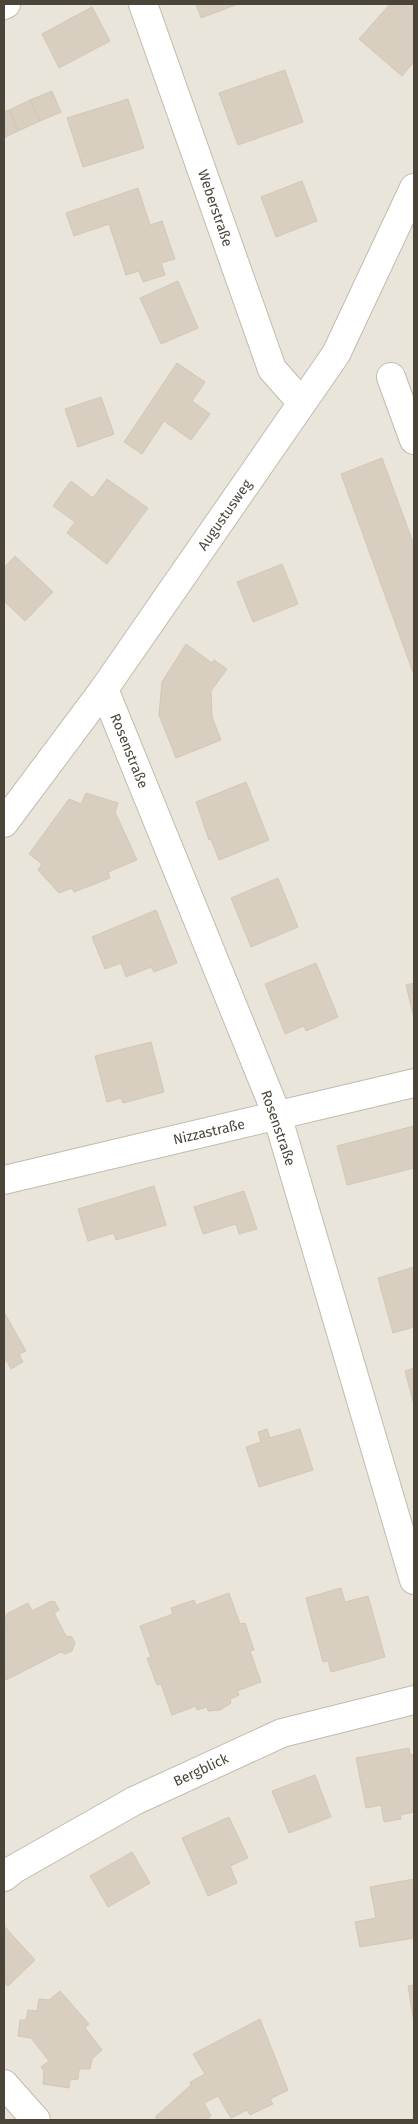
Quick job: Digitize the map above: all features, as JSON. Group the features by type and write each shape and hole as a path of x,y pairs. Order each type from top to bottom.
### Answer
{"street":[{"name":"Weberstraße","path":"143,4 272,369 302,403"},
{"name":"Augustusweg","path":"4,823 104,689 336,354 414,188"},
{"path":"390,377 414,440"},
{"name":"Rosenstraße","path":"104,689 276,1116 414,1580"},
{"name":"Nizzastraße","path":"4,1180 414,1083"},
{"name":"Bergblick","path":"4,1877 14,1869 134,1800 282,1733 414,1700"},
{"path":"4,2084 36,2120"}],"shaded area":[{"path":"4,4 414,4 414,2120 4,2120"}],"building":[{"path":"196,4 238,4 201,18"},
{"path":"390,4 414,4 414,62 402,76 359,39"},
{"path":"92,7 110,41 59,68 42,34"},
{"path":"285,70 303,122 238,145 219,93"},
{"path":"52,91 61,112 40,121 30,100"},
{"path":"128,99 144,148 83,167 67,118"},
{"path":"30,100 40,121 18,131 9,110"},
{"path":"9,110 18,131 4,138 4,112"},
{"path":"302,181 317,221 276,237 261,197"},
{"path":"138,188 150,225 162,221 175,259 161,263 165,275 143,282 139,271 126,275 109,224 74,236 66,213"},
{"path":"178,281 198,328 161,344 140,298"},
{"path":"177,363 205,382 192,401 210,414 191,440 164,421 142,454 124,442"},
{"path":"101,397 114,434 78,447 65,409"},
{"path":"382,458 414,545 414,675 341,474"},
{"path":"107,479 148,508 107,564 67,533 75,522 53,506 71,481 93,498"},
{"path":"15,556 53,592 25,621 4,601 4,568"},
{"path":"282,564 298,604 253,622 237,582"},
{"path":"186,644 212,663 214,660 227,669 211,691 212,717 221,740 176,758 159,715 162,682"},
{"path":"246,782 269,840 219,860 211,839 209,840 196,802"},
{"path":"86,793 118,803 115,812 137,860 108,872 110,878 74,892 72,888 59,893 38,870 42,864 29,854 69,799 81,804"},
{"path":"278,878 298,927 251,947 231,898"},
{"path":"156,910 177,963 154,972 151,967 126,977 121,963 105,969 92,937"},
{"path":"316,963 338,1017 306,1031 304,1026 285,1034 265,984"},
{"path":"414,983 414,1019 406,985"},
{"path":"151,1042 164,1092 123,1103 121,1098 107,1102 95,1056"},
{"path":"414,1126 414,1168 347,1185 337,1146"},
{"path":"154,1186 166,1225 116,1240 114,1233 88,1241 78,1209"},
{"path":"244,1191 257,1229 239,1234 236,1224 203,1234 194,1207"},
{"path":"414,1267 414,1327 393,1333 378,1278"},
{"path":"4,1312 26,1351 19,1354 23,1362 11,1369 7,1361 4,1361"},
{"path":"414,1368 414,1405 405,1371"},
{"path":"267,1429 270,1438 300,1429 313,1470 259,1487 246,1447 261,1442 258,1432"},
{"path":"341,1588 345,1602 368,1596 385,1657 331,1672 328,1661 323,1662 306,1598"},
{"path":"229,1593 240,1624 245,1623 254,1650 250,1651 261,1682 237,1691 239,1695 230,1699 231,1703 220,1710 208,1711 207,1707 197,1710 196,1706 172,1715 161,1684 157,1685 147,1658 151,1657 140,1626 173,1614 171,1608 194,1600 196,1605"},
{"path":"51,1601 55,1602 59,1610 54,1613 66,1636 72,1637 75,1643 72,1651 65,1654 61,1652 6,1680 4,1677 4,1625 6,1624 4,1618 8,1613 28,1603 32,1611"},
{"path":"409,1748 410,1755 414,1754 414,1812 400,1815 401,1819 384,1822 381,1805 366,1808 356,1758"},
{"path":"315,1775 331,1817 289,1833 272,1791"},
{"path":"229,1817 248,1858 230,1866 237,1883 208,1896 182,1838"},
{"path":"132,1852 150,1883 108,1907 90,1876"},
{"path":"414,1879 414,1938 360,1947 355,1922 376,1918 370,1887"},
{"path":"4,1926 35,1960 8,1986 4,1983"},
{"path":"414,1985 414,2023 408,1986"},
{"path":"60,1991 89,2024 85,2028 102,2050 92,2059 90,2069 79,2069 78,2079 70,2080 69,2088 43,2084 44,2071 41,2067 49,2061 31,2038 18,2036 20,2020 26,2020 28,2010 37,2011 39,1999 49,2000"},
{"path":"260,2019 288,2090 270,2099 273,2104 250,2115 247,2110 231,2118 218,2096 204,2103 211,2116 207,2120 159,2120 155,2117 191,2085 190,2082 205,2074 193,2054"}]}
